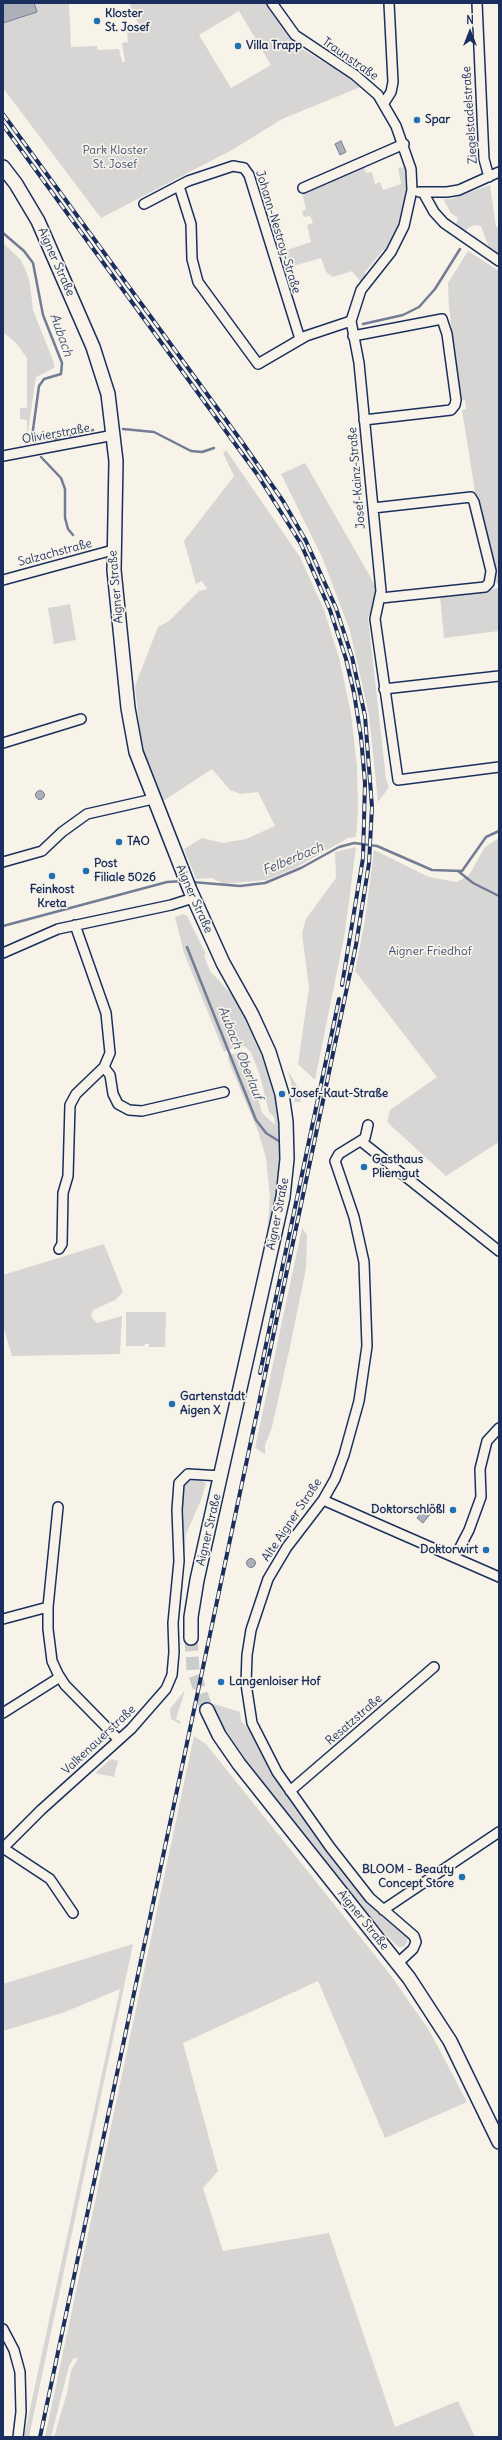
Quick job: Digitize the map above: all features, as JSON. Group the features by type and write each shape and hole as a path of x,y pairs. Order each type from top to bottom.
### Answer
{"main road":[{"name":"Aigner Straße","path":"3,167 16,184 38,221 85,328 108,394 116,461 113,550 128,708 136,752 188,887 223,964 262,1036 276,1072 284,1113 287,1159 283,1197 193,1604 191,1638"},
{"name":"Aigner Straße","path":"206,1710 219,1735 239,1764 398,1963 450,2041 499,2142"}],"street":[{"name":"Traunstraße","path":"272,3 296,35 355,75 384,103 404,144 411,169 412,190"},
{"path":"384,103 390,95 393,82 390,3"},
{"name":"Ziegelstadelstraße","path":"477,3 484,159 490,177"},
{"path":"303,188 404,144"},
{"name":"Johann-Nestroy-Straße","path":"144,204 179,186 233,166 239,166 246,169 300,339"},
{"path":"412,190 424,194 459,190 499,172"},
{"path":"179,186 191,224 192,259 198,282 258,364 300,339 351,321"},
{"name":"Josef-Kainz-Straße","path":"412,190 408,212 401,234 387,258 361,290 351,321 359,362 373,508 381,598 376,619 384,689 398,780 499,767"},
{"path":"424,194 434,212 444,223 499,261"},
{"path":"353,336 442,319 447,334 455,392 456,403 451,410 364,420"},
{"name":"Olivierstraße","path":"3,456 114,435"},
{"path":"373,508 471,497 474,502 490,571 489,583 484,587 381,598"},
{"name":"Salzachstraße","path":"3,580 113,550"},
{"path":"384,689 499,676"},
{"path":"3,743 81,719"},
{"path":"3,862 42,851 62,832 87,814 153,799"},
{"path":"3,953 46,934 75,925 171,905 188,887"},
{"path":"59,1249 62,1244 63,1193 68,1176 70,1105 76,1094 104,1067 110,1053 106,1013 75,925"},
{"path":"104,1067 110,1075 116,1101 129,1110 142,1111 224,1092"},
{"path":"368,1125 368,1135 362,1142 499,1251"},
{"name":"Alte Aigner Straße","path":"362,1142 339,1154 334,1163 354,1217 364,1262 367,1308 365,1368 359,1401 344,1455 323,1500 287,1547 268,1579 251,1630 247,1655 246,1684 249,1714 258,1737 290,1791 330,1847 370,1898 408,1929 415,1938 413,1949 398,1963"},
{"path":"455,1557 469,1530 481,1497 480,1469 487,1441 499,1428"},
{"name":"Valkenauerstraße","path":"73,1913 50,1879 3,1848 41,1810 118,1739 131,1729 164,1693 172,1675 173,1623 179,1560 177,1510 179,1483 188,1474 221,1476"},
{"path":"323,1500 499,1577"},
{"path":"58,1506 48,1607 50,1653 55,1670 60,1677 118,1739"},
{"path":"3,1619 48,1607"},
{"name":"Resatzstraße","path":"290,1791 434,1667"},
{"path":"3,1713 60,1677"},
{"path":"383,1910 499,1832"},
{"path":"3,2329 16,2354 21,2379 21,2412 18,2437"}],"green space":[{"name":"Park Kloster St. Josef","path":"3,3 69,3 71,47 97,46 98,50 119,49 122,62 125,62 122,43 128,42 127,28 140,27 129,3 266,3 291,39 304,50 363,86 282,119 232,150 101,218 3,88","holes":["239,11 271,65 231,88 199,35"]},
{"path":"364,166 366,173 372,172 375,184 380,182 383,190 401,184 398,168 408,167 410,183 407,212 388,253 383,250 365,272 366,280 361,282 352,271 333,277 326,272 321,258 286,268 281,252 311,242 307,225 313,223 310,216 304,217 302,212 306,209 302,193"},
{"path":"490,185 496,227 499,227 499,256 490,251 481,226 474,225 468,228 465,233 455,227 458,218 451,213 443,199 451,199"},
{"path":"3,243 21,260 26,271 30,283 33,310 54,363 54,368 36,377 27,438 27,420 20,419 20,408 27,408 27,358 16,343 3,332"},
{"path":"468,251 499,271 499,586 496,582 481,509 475,491 462,410 466,409 465,400 461,400 449,308 448,283"},
{"path":"226,450 300,557 324,610 340,661 351,714 357,766 358,811 356,837 348,838 295,868 266,880 223,884 212,878 196,879 184,849 202,838 223,843 246,839 275,826 258,792 241,794 230,790 212,769 160,803 142,749 135,686 158,627 169,621 199,591 207,589 202,581 196,584 184,541 234,476 223,453"},
{"path":"305,463 375,585 376,601 373,611 368,617 386,779 389,787 378,802 369,715 350,631 322,557 281,474"},
{"path":"499,588 499,631 444,638 440,596"},
{"path":"70,604 76,640 54,644 48,608"},
{"name":"Aigner Friedhof","path":"499,838 499,1142 446,1176 387,1122 390,1110 437,1077 355,971 365,920 374,850 429,877 457,882 469,875 485,847"},
{"path":"356,847 345,932 315,1080 298,1064 309,988 302,933 306,919 336,878 335,852"},
{"path":"183,914 187,916 206,954 204,956 210,971 236,999 256,1036 275,1088 279,1113 282,1162 279,1190 266,1245 270,1198 266,1158 258,1131 228,1060 228,1056 240,1051 246,1054 262,1113 275,1125 274,1117 269,1112 260,1076 251,1052 244,1046 235,1047 224,1052 184,953 175,917"},
{"path":"288,1071 300,1091 301,1102 294,1102 295,1098"},
{"path":"302,1228 307,1235 306,1268 272,1427 265,1445 265,1454 255,1448"},
{"path":"104,1244 123,1292 115,1300 93,1310 91,1317 97,1323 122,1316 120,1354 12,1356 3,1326 3,1275"},
{"path":"126,1312 166,1312 165,1347 149,1347 149,1344 145,1344 144,1346 126,1346"},
{"path":"190,1479 198,1479 206,1483 201,1500 186,1534 178,1623 179,1663 177,1622 183,1567 182,1496 183,1486"},
{"path":"185,1690 176,1719 180,1721 180,1724 171,1719 170,1709"},
{"path":"214,1704 240,1712 241,1721 250,1731 270,1768 298,1810 368,1903 387,1921 406,1933 408,1939 405,1946 400,1947 396,1945 379,1927 264,1786 221,1723 203,1717 203,1712"},
{"path":"194,1736 206,1744 389,1973 429,2030 467,2102 385,2138 318,1981 183,2043 218,2171 203,2188 223,2251 329,2233 395,2427 458,2401 475,2437 54,2437 67,2393 71,2371 78,2358 73,2359 69,2366 51,2437 45,2437"},
{"path":"111,1759 118,1761 114,1777 95,1773"},
{"path":"133,1944 29,2437 24,2437 120,1989 65,2012 3,2031 3,1984"}],"shaded area":[{"path":"3,3 34,3 37,12 3,23"},
{"path":"341,141 346,152 340,155 335,144"},
{"path":"40,790 45,795 40,800 35,795"},
{"path":"425,1508 431,1513 423,1523 417,1518"},
{"path":"249,1559 253,1559 255,1563 253,1567 249,1567 247,1565 247,1561"}],"waterway":[{"name":"Aubach","path":"3,233 24,251 33,263 43,315 62,363 61,374 44,379 39,386 32,437 34,442"},
{"path":"363,324 403,315 419,307 435,289 460,249"},
{"path":"123,429 154,432 191,451 202,452 214,448"},
{"path":"66,436 93,430"},
{"path":"33,440 59,438"},
{"name":"Aubach","path":"41,457 61,478 65,489 65,518 68,529 73,535"},
{"name":"Felberbach","path":"192,882 240,886 265,883 301,868 339,847 354,843 377,846 432,870 462,871 486,837 499,831"},
{"path":"458,871 473,883 499,896"},
{"name":"Felberbach","path":"3,926 167,882 183,881"},
{"name":"Aubach Oberlauf","path":"187,947 256,1120 266,1133 282,1143"}],"tunnel":[{"path":"191,1638 193,1670 207,1710"}],"railway":[{"path":"3,114 242,442 283,501 306,541 336,608 352,657 365,716 372,807 369,863 356,945 40,2437"},
{"path":"3,125 257,474 301,544 330,610 346,659 354,693 361,737 365,783 363,858 342,985"},
{"path":"260,1373 339,999"}],"place":[{"name":"Kloster St. Josef","path":"97,21"},
{"name":"Villa Trapp","path":"238,46"},
{"name":"Spar","path":"417,120"},
{"name":"TAO","path":"119,842"},
{"name":"Post Filiale 5026","path":"86,871"},
{"name":"Feinkost Kreta","path":"52,876"},
{"name":"Josef-Kaut-Straße","path":"282,1094"},
{"name":"Gasthaus Pliemgut","path":"364,1167"},
{"name":"Gartenstadt Aigen X","path":"172,1404"},
{"name":"Doktorschlößl","path":"453,1510"},
{"name":"Doktorwirt","path":"486,1550"},
{"name":"Langenloiser Hof","path":"221,1682"},
{"name":"BLOOM - Beauty Concept Store","path":"462,1877"}]}
